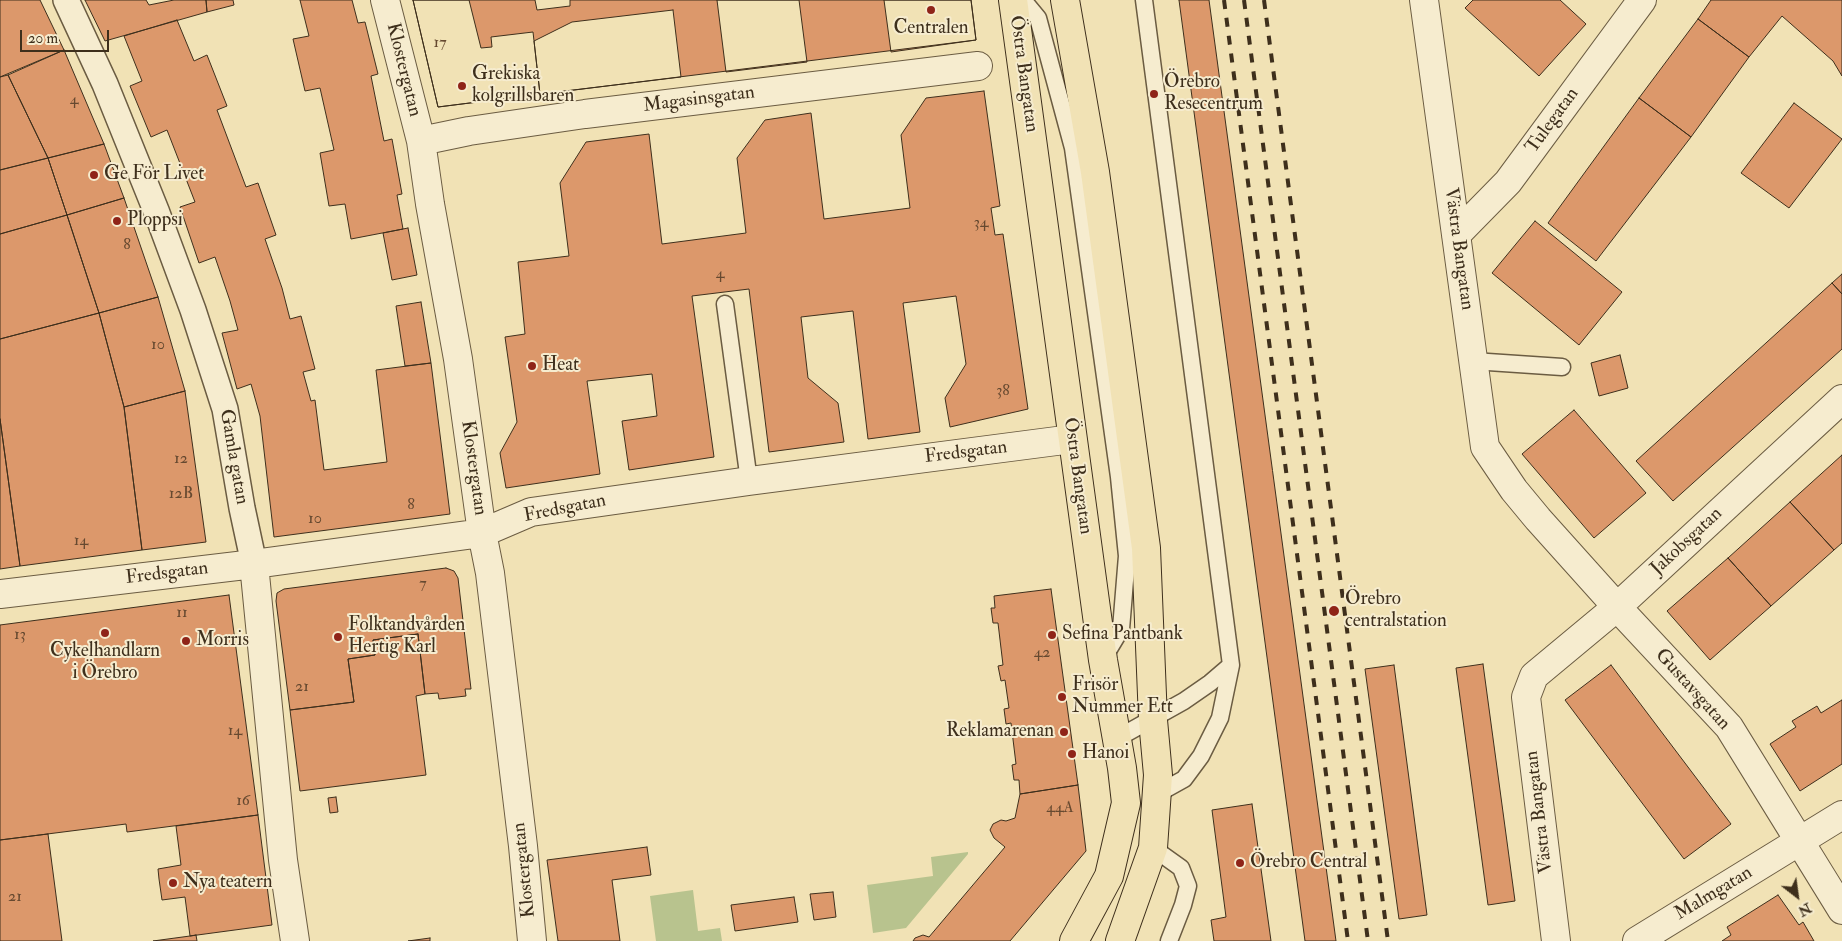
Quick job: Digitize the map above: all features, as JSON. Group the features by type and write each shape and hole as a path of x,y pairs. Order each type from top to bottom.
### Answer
{"main road":[{"name":"Östra Bangatan","path":"1013,0 1103,660 1126,803 1110,876 1074,941"},
{"path":"1065,0 1095,172 1146,548 1153,720 1158,776 1153,848 1120,941"}],"street":[{"name":"Gamla gatan","path":"66,0 113,102 157,213 193,310 225,409 254,564 283,860 295,941"},
{"name":"Klostergatan","path":"386,0 421,141 430,204 458,359 482,533 490,573 522,837 532,941"},
{"name":"Västra Bangatan","path":"1424,0 1485,447 1514,490"},
{"name":"Tulegatan","path":"1456,236 1508,182 1642,0"},
{"name":"Magasinsgatan","path":"421,141 469,131 585,114 978,66"},
{"name":"Jakobsgatan","path":"1532,684 1534,676 1617,607 1842,399"},
{"name":"Fredsgatan","path":"0,594 254,564 482,533 531,512 749,481 1072,439"},
{"name":"Gustavsgatan","path":"1514,490 1617,607 1729,727 1842,910"},
{"name":"Västra Bangatan","path":"1532,684 1526,697 1556,941"},
{"name":"Malmgatan","path":"1637,941 1842,815"}],"lane":[{"path":"1023,0 1038,18 1073,148 1119,477 1127,556 1121,629 1103,660"},
{"path":"1144,0 1231,665 1220,718 1201,756 1184,779 1156,794"},
{"path":"725,304 749,481"},
{"path":"1473,361 1562,367"},
{"path":"1116,739 1153,720 1191,697 1231,665"},
{"path":"1153,848 1181,868 1188,886 1169,941"}],"green space":[{"path":"968,852 906,928 873,933 867,885 933,876 931,857"},
{"path":"693,890 698,931 720,928 722,941 656,941 650,896"}],"building":[{"path":"0,0 40,0 64,50 0,77"},
{"path":"85,0 146,0 149,5 174,0 206,0 207,12 105,41"},
{"path":"206,0 233,0 234,5 207,12"},
{"path":"300,0 352,0 358,23 365,22 378,74 371,76 384,141 392,139 402,194 397,195 403,229 351,239 345,204 329,206 320,153 334,150 320,88 305,91 293,39 309,36"},
{"path":"413,0 535,0 537,10 570,6 570,0 971,0 976,40 438,107"},
{"path":"413,0 469,0 481,48 492,47 491,37 533,32 540,94 438,107"},
{"path":"717,0 799,0 807,62 726,72"},
{"path":"884,0 971,0 976,40 891,52"},
{"path":"1179,0 1209,0 1336,941 1305,941"},
{"path":"1473,0 1560,0 1586,24 1539,76 1465,8"},
{"path":"1711,0 1842,0 1842,76 1833,61 1782,16 1749,57 1698,19"},
{"path":"673,10 681,77 540,94 534,41 572,22"},
{"path":"1698,19 1749,57 1691,137 1639,98"},
{"path":"177,20 194,61 207,55 227,106 217,110 246,187 258,183 276,235 265,239 282,288 290,319 301,316 315,369 303,372 311,401 315,400 324,470 387,462 376,370 431,363 450,514 274,537 260,416 251,384 237,389 222,333 238,330 230,301 215,257 199,263 180,207 195,202 167,130 151,137 130,86 142,81 124,36"},
{"path":"64,50 104,144 48,158 8,75"},
{"path":"8,75 48,158 0,170 0,77"},
{"path":"984,91 1000,206 991,208 995,235 1003,234 1028,409 950,427 945,398 966,364 956,296 903,303 920,432 868,439 853,311 801,317 808,378 838,403 844,442 769,452 749,289 692,296 714,457 629,470 622,421 657,416 652,374 587,381 600,474 506,488 500,453 517,422 505,337 525,334 518,262 569,256 560,183 586,142 649,134 662,244 746,233 737,158 765,120 811,113 824,219 910,208 901,135 926,98"},
{"path":"1639,98 1691,137 1596,261 1548,223"},
{"path":"1794,103 1842,139 1789,208 1741,173"},
{"path":"104,144 124,198 67,215 48,158"},
{"path":"48,158 67,215 0,234 0,170"},
{"path":"124,198 158,297 99,313 67,215"},
{"path":"67,215 99,313 0,339 0,234"},
{"path":"1535,221 1622,292 1579,345 1492,273"},
{"path":"408,228 417,275 392,280 383,233"},
{"path":"1842,274 1842,294 1832,283"},
{"path":"1832,283 1842,294 1842,349 1673,501 1636,461"},
{"path":"158,297 185,391 124,407 99,313"},
{"path":"421,302 431,363 405,366 396,306"},
{"path":"99,313 124,407 142,550 20,566 0,419 0,339"},
{"path":"1620,355 1628,388 1599,396 1591,363"},
{"path":"185,391 206,542 142,550 124,407"},
{"path":"1574,410 1646,493 1594,538 1522,454"},
{"path":"0,419 20,566 0,569"},
{"path":"1842,455 1842,543 1834,550 1790,502"},
{"path":"1790,502 1834,550 1771,606 1728,558"},
{"path":"1728,558 1771,606 1710,660 1667,611"},
{"name":"Folktandvården Hertig Karl","path":"446,568 454,571 458,578 471,689 465,689 466,696 439,699 438,693 425,694 418,634 373,640 375,655 348,659 354,702 290,710 276,601 277,593 284,589"},
{"path":"1051,589 1078,785 1020,794 1019,780 1014,780 1012,765 1016,764 1011,723 1006,724 1004,709 1009,708 1005,680 1001,681 998,666 1003,665 998,623 993,623 991,608 995,608 994,596"},
{"path":"229,595 258,815 127,832 126,824 0,840 0,625"},
{"name":"Folktandvården Hertig Karl","path":"418,634 425,694 416,696 426,775 300,791 290,710 354,702 348,659 375,655 373,640"},
{"path":"1483,664 1515,901 1488,905 1456,668"},
{"path":"1394,665 1427,915 1399,919 1365,669"},
{"path":"1611,665 1731,824 1684,859 1565,700"},
{"path":"1842,700 1842,764 1800,791 1770,744 1796,727 1792,721 1817,706 1821,713"},
{"path":"1078,785 1086,851 1010,941 913,941 915,938 923,935 929,937 1005,847 994,838 990,830 993,824 1001,820 1006,821 1015,818 1020,794"},
{"path":"336,797 338,812 330,813 328,798"},
{"name":"Örebro Central","path":"1252,804 1271,941 1214,941 1211,920 1226,917 1212,810"},
{"path":"258,815 272,925 190,936 185,897 162,900 159,879 158,869 181,865 176,826"},
{"path":"48,834 62,941 0,941 0,840"},
{"path":"647,847 651,875 612,880 620,941 558,941 547,860"},
{"path":"833,892 836,917 814,920 810,894"},
{"path":"1778,895 1799,925 1803,922 1814,941 1722,941 1731,935 1727,927"},
{"path":"794,897 798,922 735,931 731,905"},
{"path":"196,935 197,941 153,941 190,936"},
{"path":"430,938 430,941 408,941"}],"railway":[{"path":"1224,0 1348,941"},
{"path":"1244,0 1368,941"},
{"path":"1264,0 1388,941"}],"place":[{"name":"Centralen","path":"931,10"},
{"name":"Grekiska kolgrillsbaren","path":"462,86"},
{"name":"Örebro Resecentrum","path":"1154,94"},
{"name":"Ge För Livet","path":"94,175"},
{"name":"Ploppsi","path":"117,221"},
{"name":"Heat","path":"532,366"},
{"name":"Örebro centralstation","path":"1334,611"},
{"name":"Cykelhandlarn i Örebro","path":"105,633"},
{"name":"Sefina Pantbank","path":"1052,635"},
{"name":"Folktandvården Hertig Karl","path":"338,637"},
{"name":"Morris","path":"186,641"},
{"name":"Frisör Nummer Ett","path":"1062,697"},
{"name":"Reklamarenan","path":"1064,732"},
{"name":"Hanoi","path":"1072,754"},
{"name":"Örebro Central","path":"1240,863"},
{"name":"Nya teatern","path":"173,883"}]}
